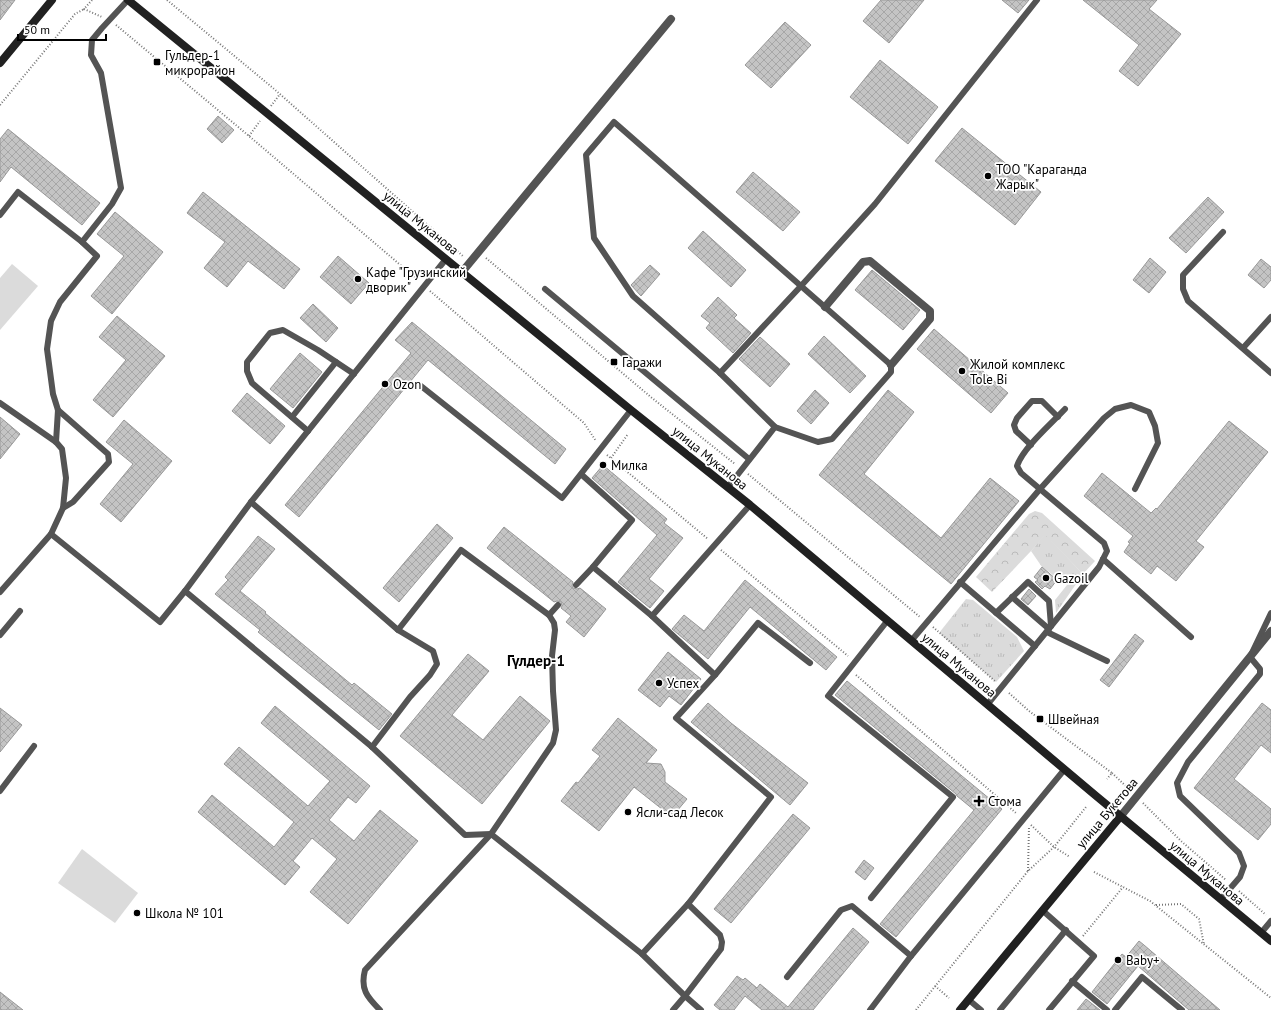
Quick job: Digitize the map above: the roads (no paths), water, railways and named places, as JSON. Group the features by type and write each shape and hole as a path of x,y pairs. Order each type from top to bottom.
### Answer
{"main road":[{"path":"0,63 52,0"},
{"name":"улица Муканова","path":"128,0 631,410 750,505 1064,770 1271,941"},
{"name":"улица Букетова","path":"960,1010 1120,816"}],"street":[{"path":"462,272 671,19"},
{"path":"824,307 863,262 870,261 930,311 930,319 891,364"},
{"name":"улица Букетова","path":"1120,816 1271,631"}],"lane":[{"path":"82,242 112,204 121,188 101,73 91,55 92,40 128,0"},
{"path":"720,373 875,204 1037,0"},
{"path":"614,122 801,286 891,364 891,372 832,439 818,442 774,427 720,373 633,296 594,238 586,155 614,122"},
{"path":"0,215 18,192 82,242 97,256 60,302 51,321 46,349 53,394 58,410 56,442"},
{"path":"1223,232 1183,275 1183,289 1188,301 1271,373"},
{"path":"51,534 160,622 251,502 446,259"},
{"path":"545,290 749,459"},
{"path":"1243,348 1271,317"},
{"path":"308,430 252,383 247,371 247,362 270,333 283,330 354,374"},
{"path":"292,417 336,362"},
{"path":"421,386 562,498 582,475 631,410"},
{"path":"1031,446 1016,431 1014,426 1017,418 1032,400 1042,401 1058,417"},
{"path":"0,403 56,442 62,449 66,478 63,508 51,534 0,592"},
{"path":"911,641 1040,489 1104,418 1115,409 1131,405 1149,412 1155,426 1158,443 1135,489"},
{"path":"987,705 1104,559 1107,551 1104,542 1021,473 1017,466 1020,459 1065,409"},
{"path":"58,410 108,454 109,462 73,502 63,508"},
{"path":"728,487 774,427"},
{"path":"576,585 632,520 582,475"},
{"path":"251,502 398,630 433,651 437,664 430,676 410,697 372,747"},
{"path":"652,616 750,505"},
{"path":"380,1010 369,999 364,987 363,977 365,970 490,834 553,743 556,730 552,656 555,630 554,623 549,615 461,550 398,630"},
{"path":"1104,559 1191,637"},
{"path":"593,567 652,616 715,674"},
{"path":"960,582 1035,646"},
{"path":"996,613 1028,582 1049,601 1049,629"},
{"path":"185,591 372,747 465,835 490,834 642,954 701,1010"},
{"path":"1012,597 1049,629 1107,660"},
{"path":"549,615 558,605"},
{"path":"0,635 20,611"},
{"path":"1220,899 1240,877 1244,866 1239,853 1180,796 1177,783 1188,762 1260,674 1260,669 1250,657 1271,613"},
{"path":"871,898 953,797 828,696 888,620"},
{"path":"642,954 688,904 771,797 676,718 758,623 810,663"},
{"path":"0,791 34,746"},
{"path":"870,1010 912,956 1064,770"},
{"path":"673,1010 721,948 722,942 720,935 688,904"},
{"path":"787,977 840,910 852,906 912,956"},
{"path":"1042,910 1094,956 1049,1010"},
{"path":"1261,933 1271,921"},
{"path":"1000,1010 1066,930"},
{"path":"1115,1010 1142,977 1182,1010"},
{"path":"1072,981 1107,1010"},
{"path":"969,1000 980,1010"}],"place":[{"name":"Гульдер-1 микрорайон","path":"157,62"},
{"name":"ТОО \"Караганда Жарык\"","path":"988,176"},
{"name":"Кафе \"Грузинский дворик\"","path":"358,279"},
{"name":"Гаражи","path":"614,362"},
{"name":"Жилой комплекс Tole Bi","path":"962,371"},
{"name":"Ozon","path":"385,384"},
{"name":"Милка","path":"603,465"},
{"name":"Gazoil","path":"1046,578"},
{"name":"Успех","path":"659,683"},
{"name":"Швейная","path":"1040,719"},
{"name":"Стома","path":"979,801"},
{"name":"Ясли-сад Лесок","path":"628,812"},
{"name":"Школа № 101","path":"137,913"},
{"name":"Baby+","path":"1118,960"}],"district":[{"name":"Гүлдер-1","path":"536,660"}]}
